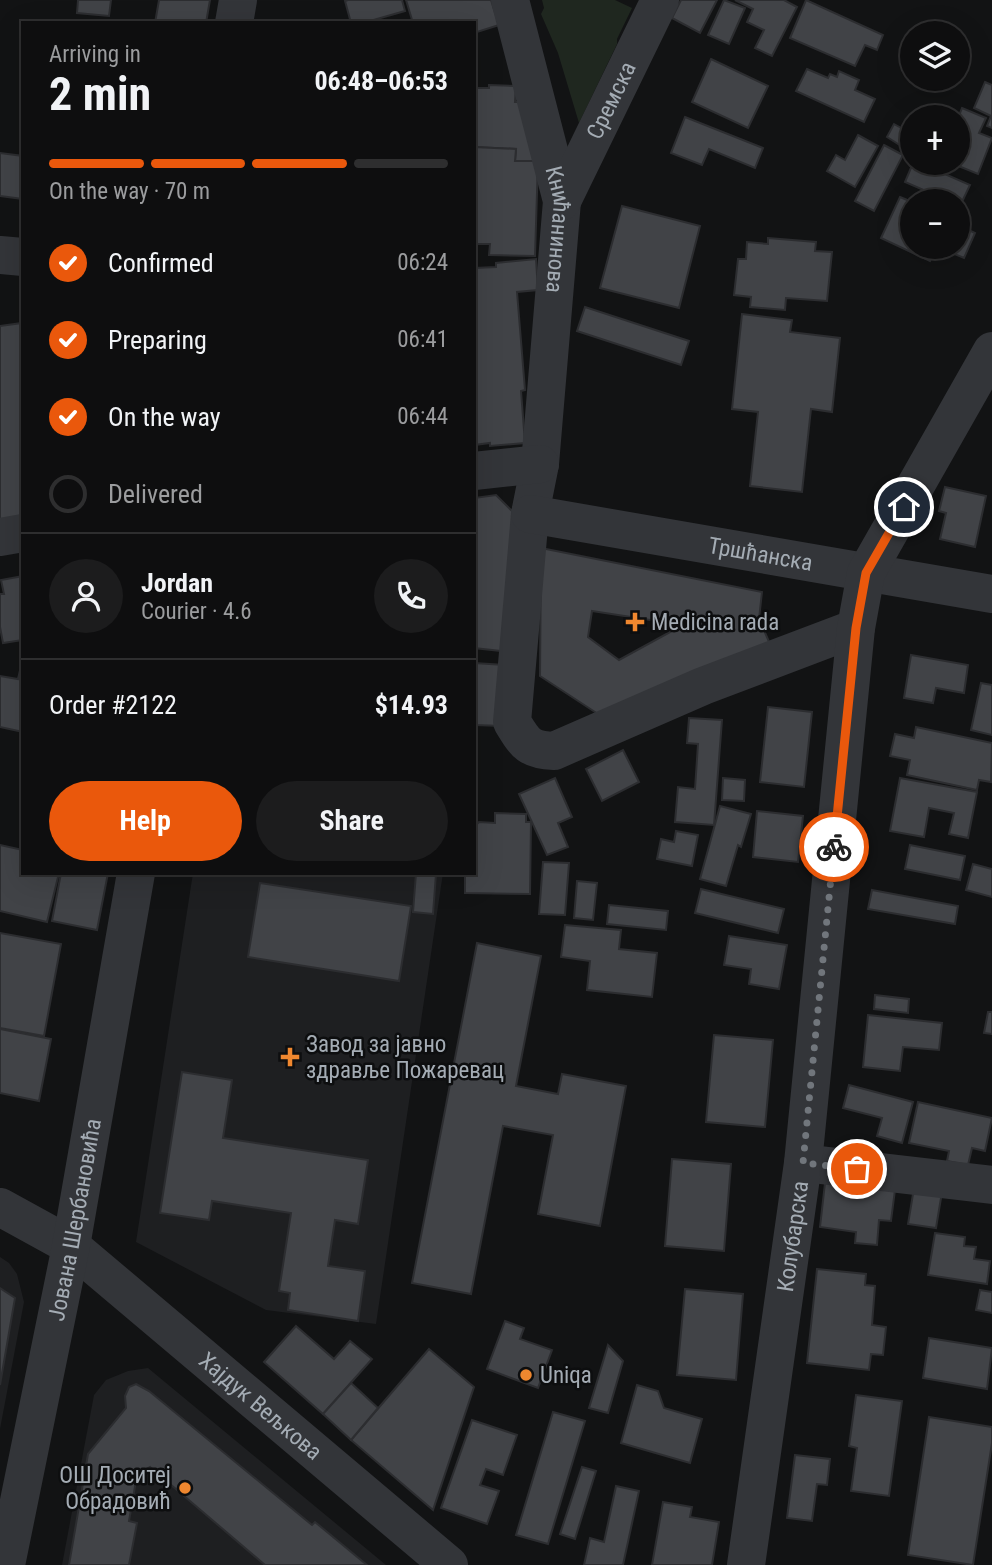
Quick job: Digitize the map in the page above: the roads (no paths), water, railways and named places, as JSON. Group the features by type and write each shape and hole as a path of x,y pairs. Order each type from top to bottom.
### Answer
{"street":[{"path":"234,21 238,0"},
{"name":"Книћанинова","path":"510,0 562,201 540,464 530,514 512,722 525,743 538,750 554,751 703,685 856,628"},
{"name":"Сремска","path":"562,201 660,0"},
{"path":"0,254 21,257"},
{"name":"Колубарска","path":"746,1565 803,1163 856,628 866,573 992,351"},
{"path":"476,471 540,464"},
{"name":"Тршћанска","path":"530,514 992,594"},
{"path":"0,537 21,533"},
{"name":"Јована Шербановића","path":"6,1565 71,1246 136,875"},
{"path":"803,1163 992,1185"},
{"name":"Хајдук Вељкова","path":"0,1207 71,1246 449,1565"}],"place":[{"name":"Medicina rada","path":"635,622"},
{"name":"Завод за јавно здравље Пожаревац","path":"290,1057"},
{"name":"Uniqa","path":"526,1375"},
{"name":"ОШ Доситеј Обрадовић","path":"185,1488"}]}
